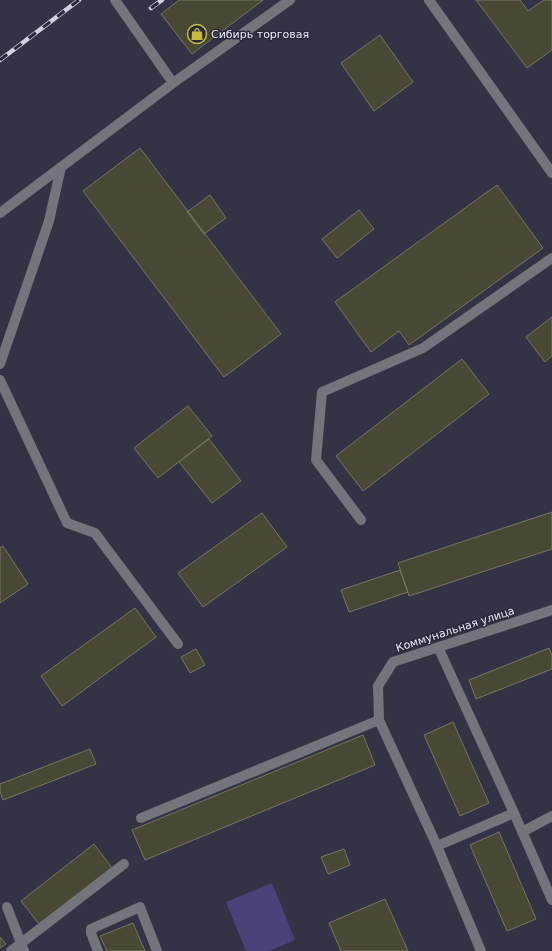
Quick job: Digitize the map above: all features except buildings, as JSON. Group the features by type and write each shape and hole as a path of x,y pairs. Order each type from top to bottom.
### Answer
{"street":[{"path":"114,0 173,83"},
{"path":"0,213 173,83 290,0"},
{"path":"429,0 552,173"},
{"path":"0,364 49,221 62,167"},
{"path":"361,520 316,460 322,392 423,348 552,258"},
{"path":"0,380 67,523 95,533 178,644"},
{"name":"Коммунальная улица","path":"379,720 378,686 393,662 552,610"},
{"path":"438,647 552,900"},
{"path":"141,818 379,720 436,846 481,951"},
{"path":"436,846 514,813"},
{"path":"522,832 552,816"},
{"path":"10,951 23,947 124,864"},
{"path":"7,907 23,947"},
{"path":"98,951 91,933 91,929 140,907 157,951"}],"shaded area":[{"path":"272,883 295,940 269,951 246,951 226,902"}],"railway":[{"path":"0,60 79,0"},
{"path":"151,8 162,0"}],"place":[{"name":"Сибирь торговая","path":"197,34"}]}
